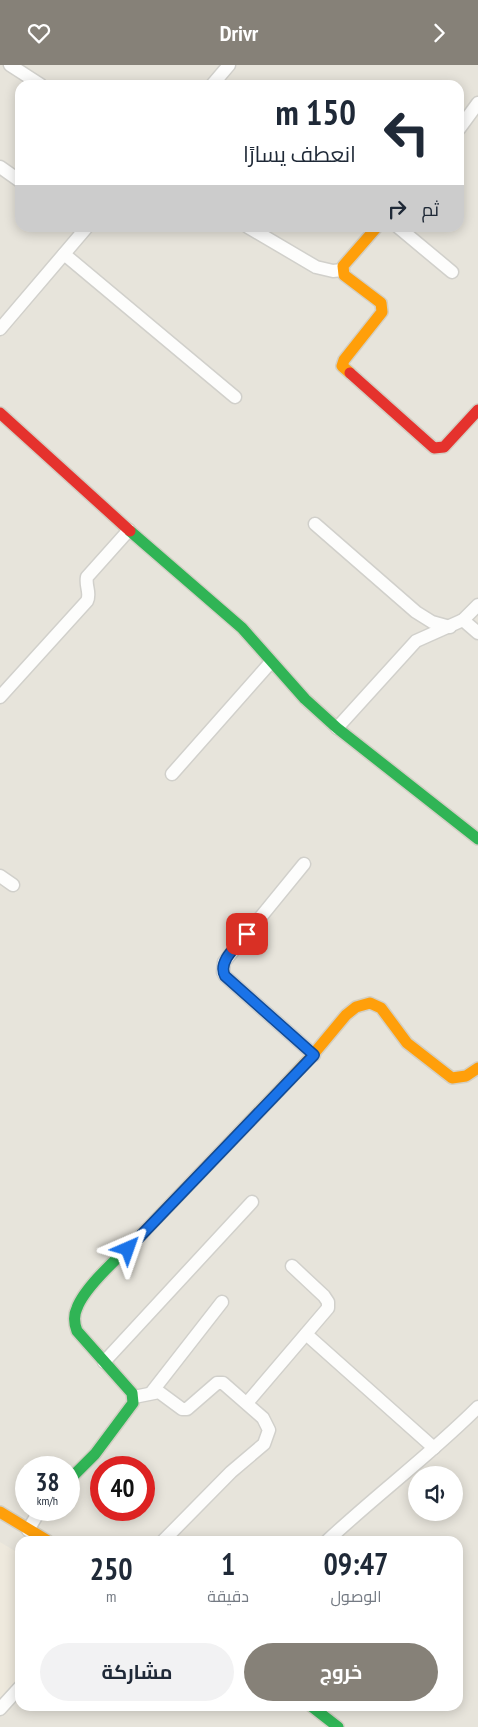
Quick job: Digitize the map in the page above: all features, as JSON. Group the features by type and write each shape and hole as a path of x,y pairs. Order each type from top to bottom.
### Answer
{"street":[{"path":"10,65 33,80"},
{"path":"216,80 229,65"},
{"path":"464,122 478,103"},
{"path":"0,167 15,178"},
{"path":"0,329 83,232"},
{"path":"256,232 316,267 332,271 342,270"},
{"path":"373,232 343,266 342,270 344,275 381,303 383,308 380,316 344,360 344,368 434,448 444,447 478,410"},
{"path":"404,232 452,272"},
{"path":"64,254 235,397"},
{"path":"0,413 129,530 242,628 305,699 337,728 478,839"},
{"path":"316,524 416,611 432,622 450,627"},
{"path":"0,697 87,601 89,596 86,582 87,577 129,530"},
{"path":"337,728 416,641 463,620 478,605"},
{"path":"463,620 478,633"},
{"path":"172,774 271,662"},
{"path":"304,864 224,962 223,972 225,976 314,1055"},
{"path":"0,876 13,885"},
{"path":"134,1397 77,1331 74,1323 74,1313 78,1303 88,1290 206,1165 314,1055 353,1008 365,1003 372,1003 387,1013 397,1031 408,1044 452,1078 460,1079 471,1075 478,1068"},
{"path":"104,1362 252,1202"},
{"path":"247,1403 328,1308 328,1302 292,1266"},
{"path":"151,1393 222,1302"},
{"path":"306,1334 434,1448"},
{"path":"134,1397 161,1392 182,1409 187,1409 217,1383 223,1383 263,1418 269,1430 264,1444 231,1471 168,1536"},
{"path":"80,1469 95,1454 131,1407 134,1397"},
{"path":"333,1536 478,1407"},
{"path":"0,1512 39,1536"},
{"path":"28,1530 33,1521"},
{"path":"0,1709 15,1692"},
{"path":"317,1711 338,1727"}],"shaded area":[{"path":"0,65 478,65 478,1727 0,1727"},
{"path":"0,1542 15,1551 15,1684 0,1701"}],"traffic: fast":[{"path":"130,531 242,628 305,699 337,728 478,839"},
{"path":"80,1469 95,1454 133,1403 132,1393 77,1331 74,1319 75,1314 81,1299 96,1280 141,1235"},
{"path":"317,1711 338,1727"}],"traffic: slow":[{"path":"350,373 342,366 344,360 382,312 381,303 344,275 343,266 373,232"},
{"path":"141,1235 311,1057 346,1015 356,1007 370,1003 381,1008 407,1043 452,1078 466,1076 478,1068"},
{"path":"0,1512 40,1536"}],"traffic: jam":[{"path":"350,373 434,448 444,447 478,410"},
{"path":"0,413 130,531"}],"route":[{"path":"128,1249 206,1165 314,1055 225,976 223,972 224,962 247,934"}]}
